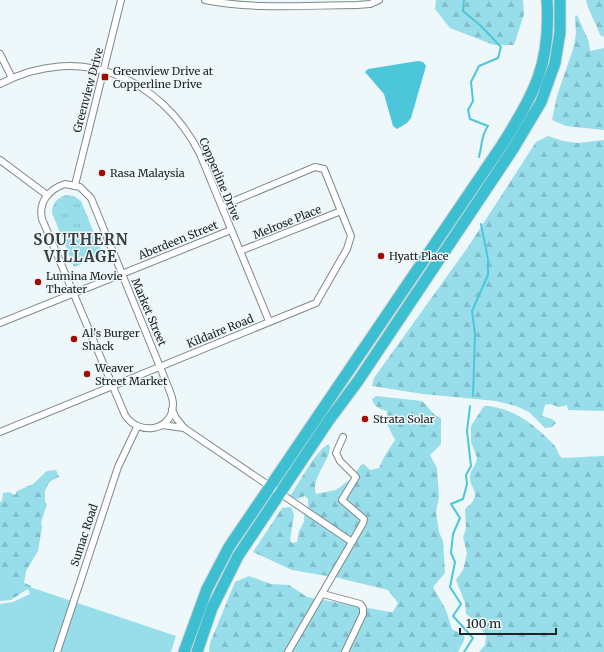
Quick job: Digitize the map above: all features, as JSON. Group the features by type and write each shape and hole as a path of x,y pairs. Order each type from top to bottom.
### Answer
{"highway":[{"path":"184,652 202,603 218,566 270,486 517,121 530,97 542,68 548,33 547,0"},
{"path":"197,652 212,608 232,566 513,149 542,102 555,63 560,32 560,0"}],"street":[{"name":"Greenview Drive","path":"75,185 121,0"},
{"path":"206,0 238,5 259,3 357,5 370,4 379,0"},
{"path":"0,54 12,78"},
{"name":"Copperline Drive","path":"0,84 34,70 54,67 81,67 104,71 142,87 168,107 180,120 200,154 270,321"},
{"path":"0,160 47,195"},
{"name":"Kildaire Road","path":"1,432 112,385 310,306 321,297 351,240 350,232 326,172 319,167 222,206"},
{"path":"75,185 61,186 51,190 47,195 41,211 42,219 124,415 137,427"},
{"name":"Market Street","path":"75,185 87,192 91,198 160,366 172,398 172,410 176,418 184,428 352,542"},
{"name":"Melrose Place","path":"240,251 341,211"},
{"name":"Aberdeen Street","path":"0,323 231,230"},
{"path":"161,425 169,418 172,410"},
{"path":"0,424 1,432"},
{"name":"Market Street","path":"137,427 147,429 161,425 172,425 184,428"},
{"name":"Sumac Road","path":"57,652 118,467 137,427"},
{"path":"288,652 363,523 364,519 342,500 356,476 340,461 336,453 343,438"},
{"path":"322,594 360,604 363,608 363,614 345,652"}],"green space":[{"path":"436,0 523,0 524,14 514,45 494,45 450,28 435,9"},
{"path":"586,0 604,0 604,37 600,35"},
{"path":"577,15 589,42 590,51 604,48 604,130 566,126 552,120 557,96 574,46 576,33 575,17"},
{"path":"548,136 563,141 578,143 604,140 604,411 568,410 567,405 559,407 550,404 545,405 542,416 552,419 556,423 552,427 545,428 529,412 516,406 496,401 423,394 372,386 374,378 468,247 536,142"},
{"path":"66,195 74,196 81,201 103,255 74,267 52,213 53,206 56,201"},
{"path":"376,396 422,401 433,413 441,418 441,444 430,455 437,468 439,497 436,512 439,532 443,541 445,573 433,587 446,610 452,629 464,637 458,652 209,652 210,643 235,582 249,576 271,584 289,585 307,597 393,612 398,603 388,590 339,578 292,570 253,552 282,508 291,507 294,515 290,540 292,543 297,542 299,531 304,522 305,511 308,507 308,499 305,496 297,499 290,496 314,459 324,447 329,444 330,449 316,481 316,494 336,490 352,478 361,465 364,464 370,470 379,468 395,440 386,422 387,411 378,407 373,402 372,399"},
{"path":"484,406 495,407 523,418 547,438 562,458 604,456 604,652 479,652 485,645 486,636 478,623 466,614 465,603 456,580 463,570 467,553 463,537 466,529 465,509 471,503 475,494 470,478 477,458 471,442 471,426"},
{"path":"56,470 59,477 49,482 45,491 45,502 47,504 41,523 42,527 38,551 26,571 24,583 32,586 11,600 0,601 0,502 2,501 3,493 9,492 15,495 17,491 33,484 47,471"},
{"path":"0,577 176,636 171,652 0,652 0,604 13,602 30,594 28,589 0,597"}],"shaded area":[{"path":"418,61 423,62 426,66 411,118 407,123 397,129 393,126 384,94 365,72 368,69"}],"waterway":[{"path":"464,0 463,11 481,26 501,47 498,58 479,66 471,82 473,101 468,110 470,119 488,126 483,137 479,157"},
{"path":"473,396 475,334 472,311 488,275 488,259 481,224"},
{"path":"464,652 473,638 453,616 461,604 450,587 455,562 451,553 453,534 460,518 451,504 463,499 467,484 466,475 471,466 467,431 470,406"}],"place":[{"name":"Greenview Drive at Copperline Drive","path":"105,77"},
{"name":"Rasa Malaysia","path":"102,173"},
{"name":"Hyatt Place","path":"381,256"},
{"name":"Lumina Movie Theater","path":"38,282"},
{"name":"Al’s Burger Shack","path":"74,339"},
{"name":"Weaver Street Market","path":"87,374"},
{"name":"Strata Solar","path":"365,419"}],"district":[{"name":"SOUTHERN VILLAGE","path":"81,248"}]}
